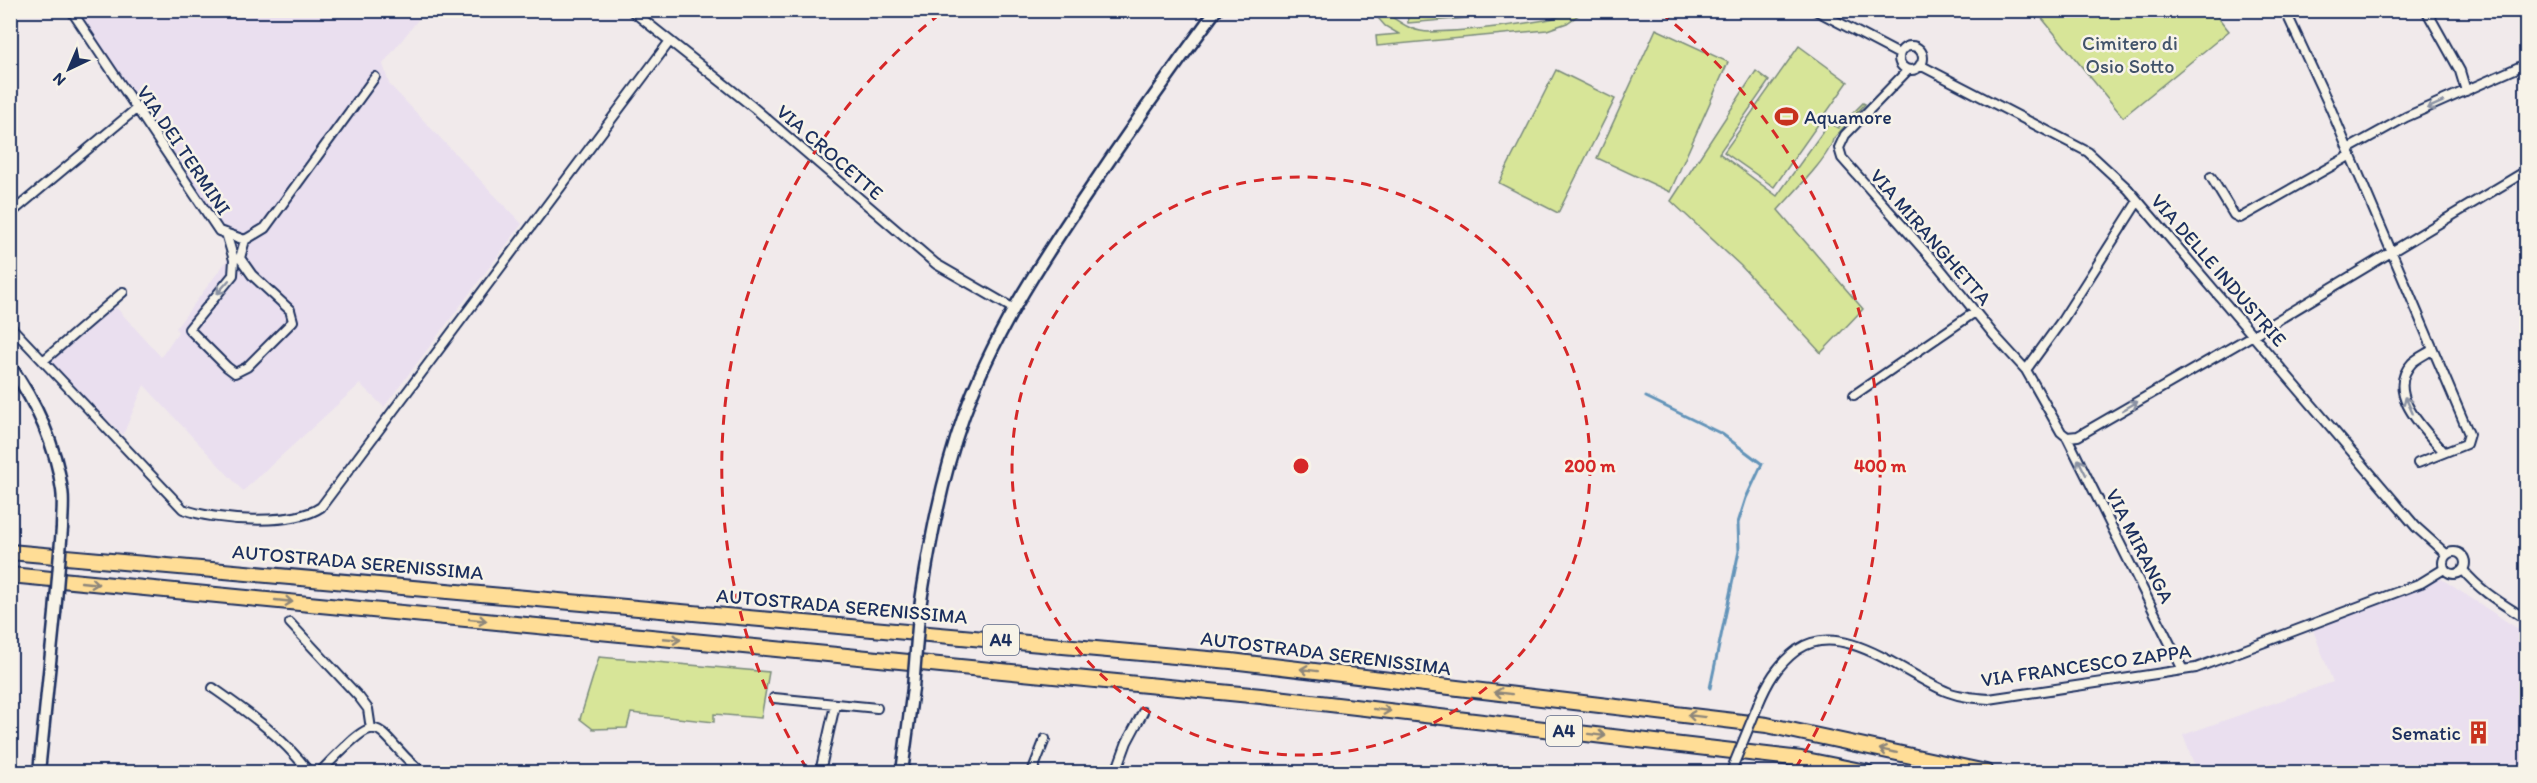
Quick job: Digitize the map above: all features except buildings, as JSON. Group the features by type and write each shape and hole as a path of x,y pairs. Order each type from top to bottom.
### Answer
{"highway":[{"name":"AUTOSTRADA SERENISSIMA","path":"10,552 1230,661 1767,725 1986,772"},
{"name":"A4","path":"10,575 1262,696 1801,759 1866,772"}],"street":[{"name":"VIA DEI TERMINI","path":"71,10 219,231 245,240"},
{"name":"VIA CROCETTE","path":"631,10 753,107 936,264 1014,309"},
{"path":"902,772 913,688 919,614 933,521 965,414 990,353 1029,280 1143,109 1216,10"},
{"name":"VIA DELLE INDUSTRIE","path":"1815,10 1899,54 1906,47 1917,48 1922,55 1920,65 2088,152 2138,201 2416,527 2446,554 2452,552 2462,555 2465,561 2463,570 2474,583 2492,598 2526,619"},
{"path":"2285,10 2392,250 2469,434 2466,444 2418,463"},
{"path":"2426,10 2460,71 2466,91"},
{"path":"10,326 94,412 183,509 195,514 282,520 311,514 321,507 670,41"},
{"path":"1899,54 1900,64 1908,70 1920,65"},
{"path":"2211,177 2234,215 2243,218 2406,117 2526,64"},
{"name":"VIA MIRANGHETTA","path":"1908,70 1845,135 1839,148 1842,158 2026,370 2064,434"},
{"path":"226,233 234,260 233,275 189,329 226,368 236,373 247,367 293,321 290,310 252,275 240,258 245,240 265,228 375,77"},
{"path":"10,214 136,109"},
{"path":"2064,434 2078,436 2253,335 2526,171"},
{"path":"2026,370 2063,319 2138,201"},
{"path":"43,361 123,292"},
{"path":"1854,395 1975,312"},
{"path":"2432,350 2412,364 2403,378 2404,393 2410,411 2444,452"},
{"path":"10,366 36,408 53,448 62,491 62,528 39,772"},
{"name":"VIA MIRANGA","path":"2064,434 2183,670"},
{"path":"2446,554 2442,563 2444,569 2453,574 2463,570"},
{"name":"VIA FRANCESCO ZAPPA","path":"1731,772 1775,670 1803,646 1819,640 1847,642 1948,692 1970,698 1989,699 2196,668 2421,583 2444,569"},
{"path":"291,623 359,697 368,709 371,729"},
{"path":"213,688 259,721 291,749 309,772"},
{"path":"774,698 878,708"},
{"path":"820,772 835,705"},
{"path":"1116,772 1127,742 1143,712"},
{"path":"320,772 358,736 371,729 378,730 386,736 411,765 423,772"},
{"path":"1032,772 1045,739"}],"shaded area":[{"path":"74,11 425,11 383,64 389,84 522,224 384,407 360,384 243,491 144,385 123,435 48,361 114,305 161,357 178,332 176,328 228,259 222,228"},
{"path":"2440,578 2526,634 2526,772 2197,772 2183,735 2333,682 2313,630"}],"green space":[{"path":"1407,10 1550,11 1408,23"},
{"path":"1372,11 1386,14 1412,29 1430,32 1517,24 1584,11 1567,23 1547,30 1377,46 1376,36 1399,34 1385,26"},
{"name":"Cimitero di Osio Sotto","path":"2036,11 2213,11 2229,31 2123,117"},
{"path":"1656,29 1728,62 1670,192 1597,158"},
{"name":"Aquamore","path":"1799,46 1848,82 1774,187 1724,152"},
{"path":"1556,70 1615,99 1558,213 1499,183"},
{"path":"1756,71 1769,81 1719,153 1777,196 1829,123 1838,128 1863,103 1865,104 1833,139 1825,156 1778,210 1863,309 1821,353 1741,266 1671,201"},
{"path":"599,657 769,672 761,718 714,714 714,722 631,713 627,728 593,729 580,719"}],"waterway":[{"path":"1646,397 1722,434 1762,464 1746,498 1738,523 1739,551 1710,688"}],"place":[{"name":"Aquamore","path":"1786,117"},
{"name":"Sematic","path":"2479,733"}]}
